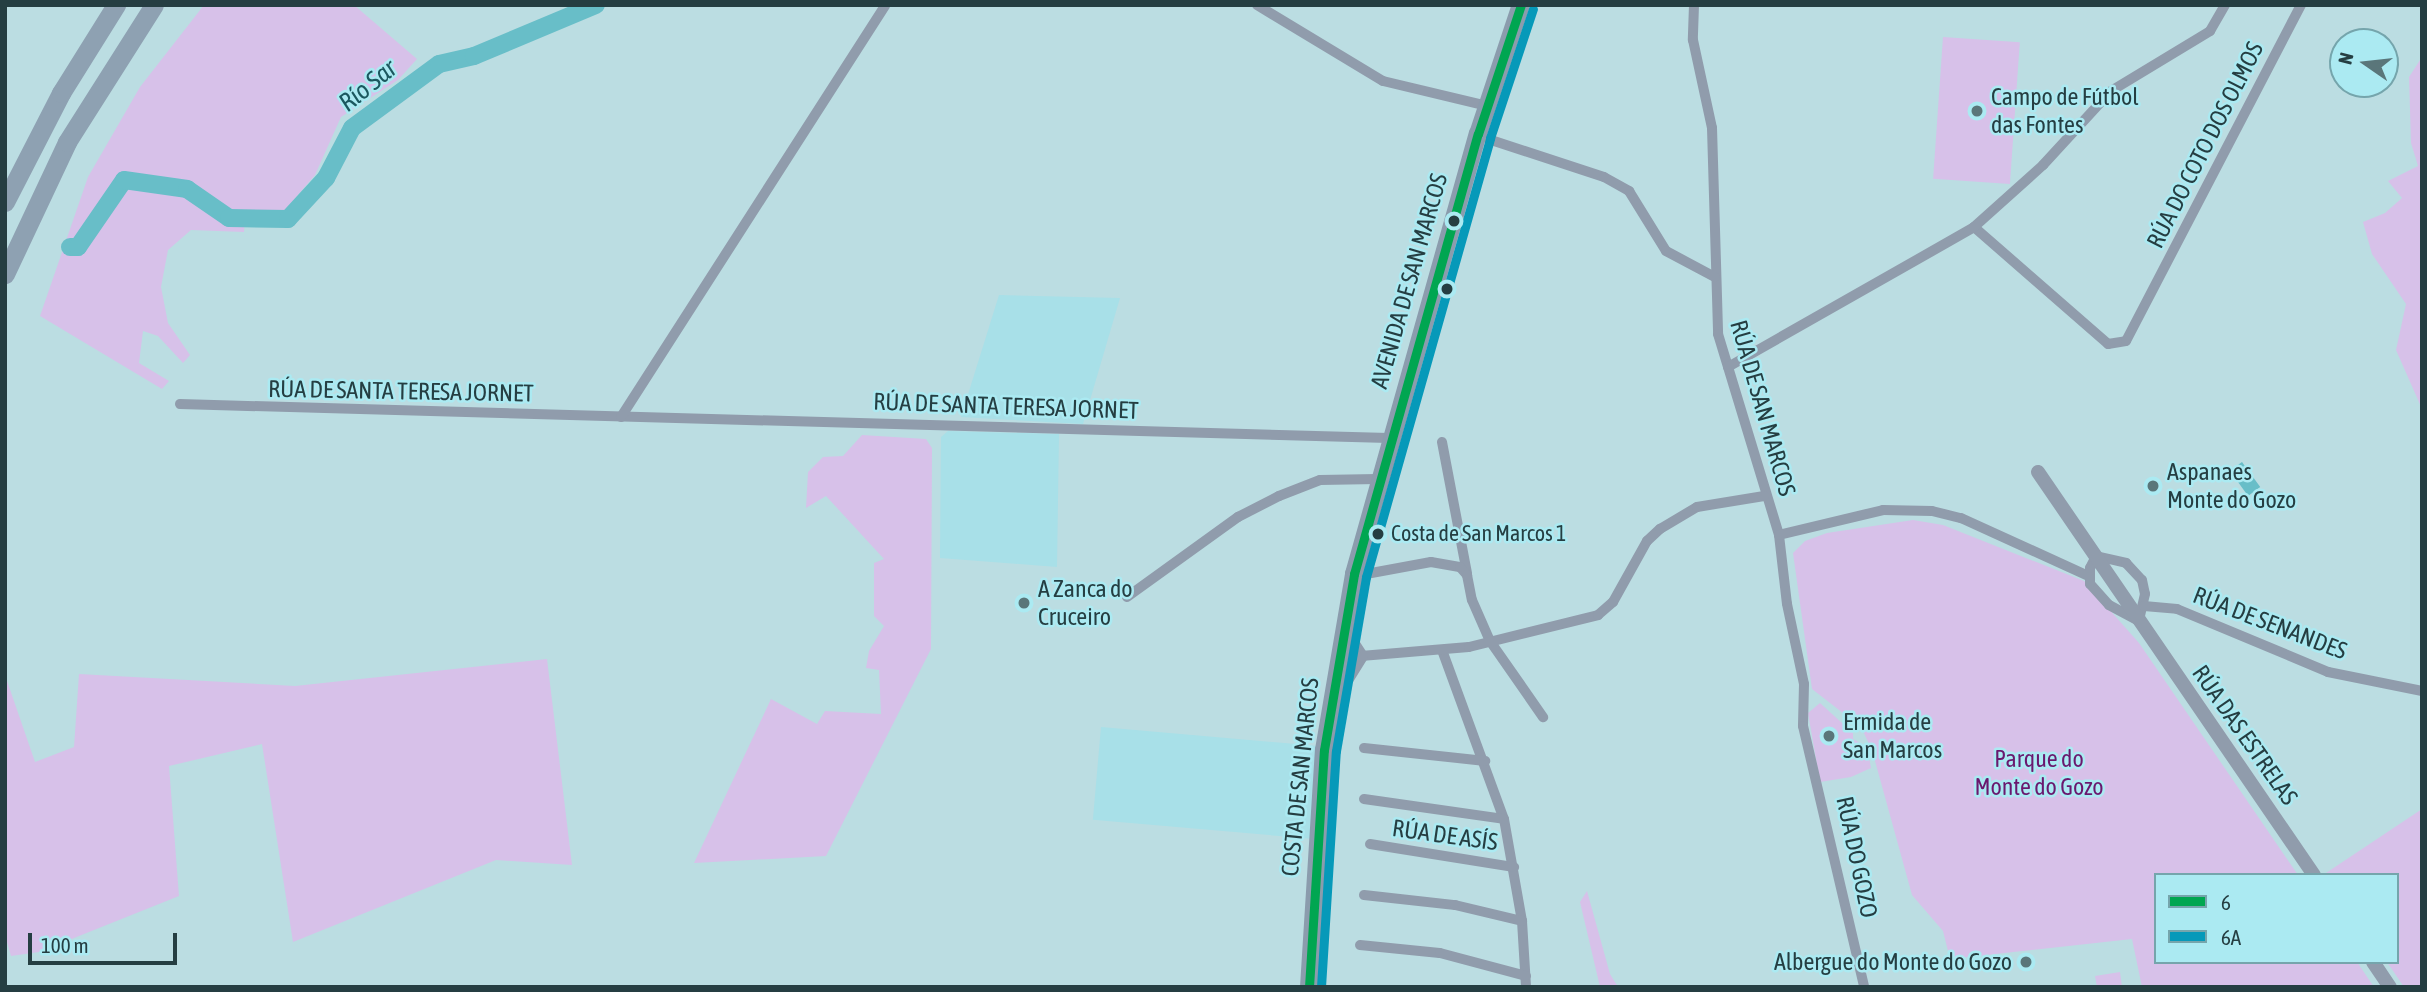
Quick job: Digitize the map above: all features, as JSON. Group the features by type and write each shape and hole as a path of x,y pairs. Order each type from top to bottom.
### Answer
{"highway":[{"path":"5,202 55,102 117,5"},
{"path":"5,274 67,142 155,5"}],"main road":[{"name":"AVENIDA DE SAN MARCOS","path":"1357,578 1377,479 1487,106 1522,5"},
{"name":"AVENIDA DE SAN MARCOS","path":"1357,578 1379,515 1428,338 1488,139 1522,5"},
{"path":"1488,139 1487,106 1502,86"},
{"path":"1379,515 1389,438 1395,432 1428,338"},
{"path":"1355,651 1344,650 1357,578"},
{"name":"COSTA DE SAN MARCOS","path":"1314,986 1328,721 1357,578"},
{"path":"1328,721 1342,664 1355,651"},
{"name":"COSTA DE SAN MARCOS","path":"1314,986 1344,687 1355,651"}],"street":[{"path":"621,417 885,5"},
{"path":"1257,5 1383,81 1487,106"},
{"name":"RÚA DE SAN MARCOS","path":"1694,5 1693,40 1712,128 1718,334 1764,496 1779,536 1804,695"},
{"name":"RÚA DO COTO DOS OLMOS","path":"1728,366 1974,227 2043,165 2111,91 2210,31 2225,5"},
{"name":"RÚA DO COTO DOS OLMOS","path":"1974,227 2108,344 2126,341 2301,5"},
{"path":"1488,139 1604,177 1629,191 1666,251 1715,278"},
{"name":"RÚA DE SANTA TERESA JORNET","path":"180,404 1389,438"},
{"path":"1442,442 1472,600 1490,641 1543,717"},
{"name":"RÚA DAS ESTRELAS","path":"2038,472 2313,873"},
{"path":"1127,597 1238,516 1279,496 1320,480 1377,479"},
{"path":"1355,651 1442,650 1598,615 1613,602 1647,541 1660,530 1693,508 1764,496"},
{"path":"1779,536 1883,510 1933,511 1961,518 2088,576 2096,556 2117,559 2135,570 2142,580 2144,606 2139,621"},
{"path":"1357,578 1443,561 1467,575"},
{"name":"RÚA DAS ESTRELAS","path":"2088,576 2109,605 2139,621"},
{"name":"RÚA DE SENANDES","path":"2144,606 2177,609 2328,672 2422,691"},
{"path":"1360,945 1440,953 1526,981 1522,921 1504,818 1442,650"},
{"name":"RÚA DO GOZO","path":"1804,695 1803,726 1864,987"},
{"path":"1364,748 1485,761"},
{"path":"1364,799 1504,818"},
{"name":"RÚA DE ASÍS","path":"1370,844 1514,867"},
{"path":"1364,895 1455,905 1522,921"},
{"path":"2374,964 2390,987"}],"shaded area":[{"path":"999,295 1120,298 1083,424 961,417"},
{"path":"948,431 1059,434 1057,567 940,558 941,437"},
{"path":"2242,462 2260,487 2248,496 2230,471"},
{"path":"1101,727 1319,746 1311,839 1093,820"}],"green space":[{"path":"204,5 354,5 417,59 398,80 341,117 315,175 285,210 245,217 244,232 191,230 168,250 161,287 168,323 190,355 183,363 158,336 143,331 139,363 169,381 162,389 40,316 88,177 140,87"},
{"name":"Campo de Fútbol das Fontes","path":"1943,37 2020,42 2010,184 1933,179"},
{"path":"2422,57 2422,409 2396,350 2406,304 2372,254 2363,222 2385,213 2402,198 2388,181 2418,166 2411,143 2409,77"},
{"path":"862,435 926,439 932,448 931,649 826,856 694,863 771,699 817,724 825,711 881,714 879,670 866,668 869,651 884,626 874,616 874,563 884,559 826,496 806,508 808,472 823,457 843,456"},
{"name":"Parque do Monte do Gozo","path":"1913,520 1943,525 2084,581 2139,643 2297,873 2154,873 2154,964 2358,964 2374,987 2142,987 2132,939 1950,959 1943,931 1912,895 1872,750 1861,727 1812,689 1793,553 1805,541 1827,533"},
{"path":"547,659 572,865 496,860 293,942 262,744 169,766 179,896 39,952 11,956 5,935 5,675 35,762 74,747 79,674 295,686"},
{"path":"1820,703 1853,733 1853,739 1867,747 1871,768 1851,777 1820,782 1808,713"},
{"path":"2422,809 2422,987 2404,987 2388,964 2399,964 2399,873 2326,873"},
{"path":"1587,891 1610,974 1618,987 1600,987 1580,902"},
{"path":"2120,972 2122,987 2097,987 2095,976"}],"waterway":[{"name":"Río Sar","path":"70,247 78,247 124,180 187,189 229,218 288,219 326,178 352,128 439,64 474,56 596,5"}],"transit line":[{"name":"6","path":"1309,987 1324,750 1354,574 1478,134 1521,5"},
{"name":"6A","path":"1321,987 1336,751 1366,577 1490,138 1533,9"}],"place":[{"name":"Campo de Fútbol das Fontes","path":"1977,111"},
{"name":"Aspanaes Monte do Gozo","path":"2153,486"},
{"name":"Costa de San Marcos 1","path":"1378,534"},
{"name":"A Zanca do Cruceiro","path":"1024,603"},
{"name":"Ermida de San Marcos","path":"1829,736"},
{"name":"Albergue do Monte do Gozo","path":"2026,962"}]}
